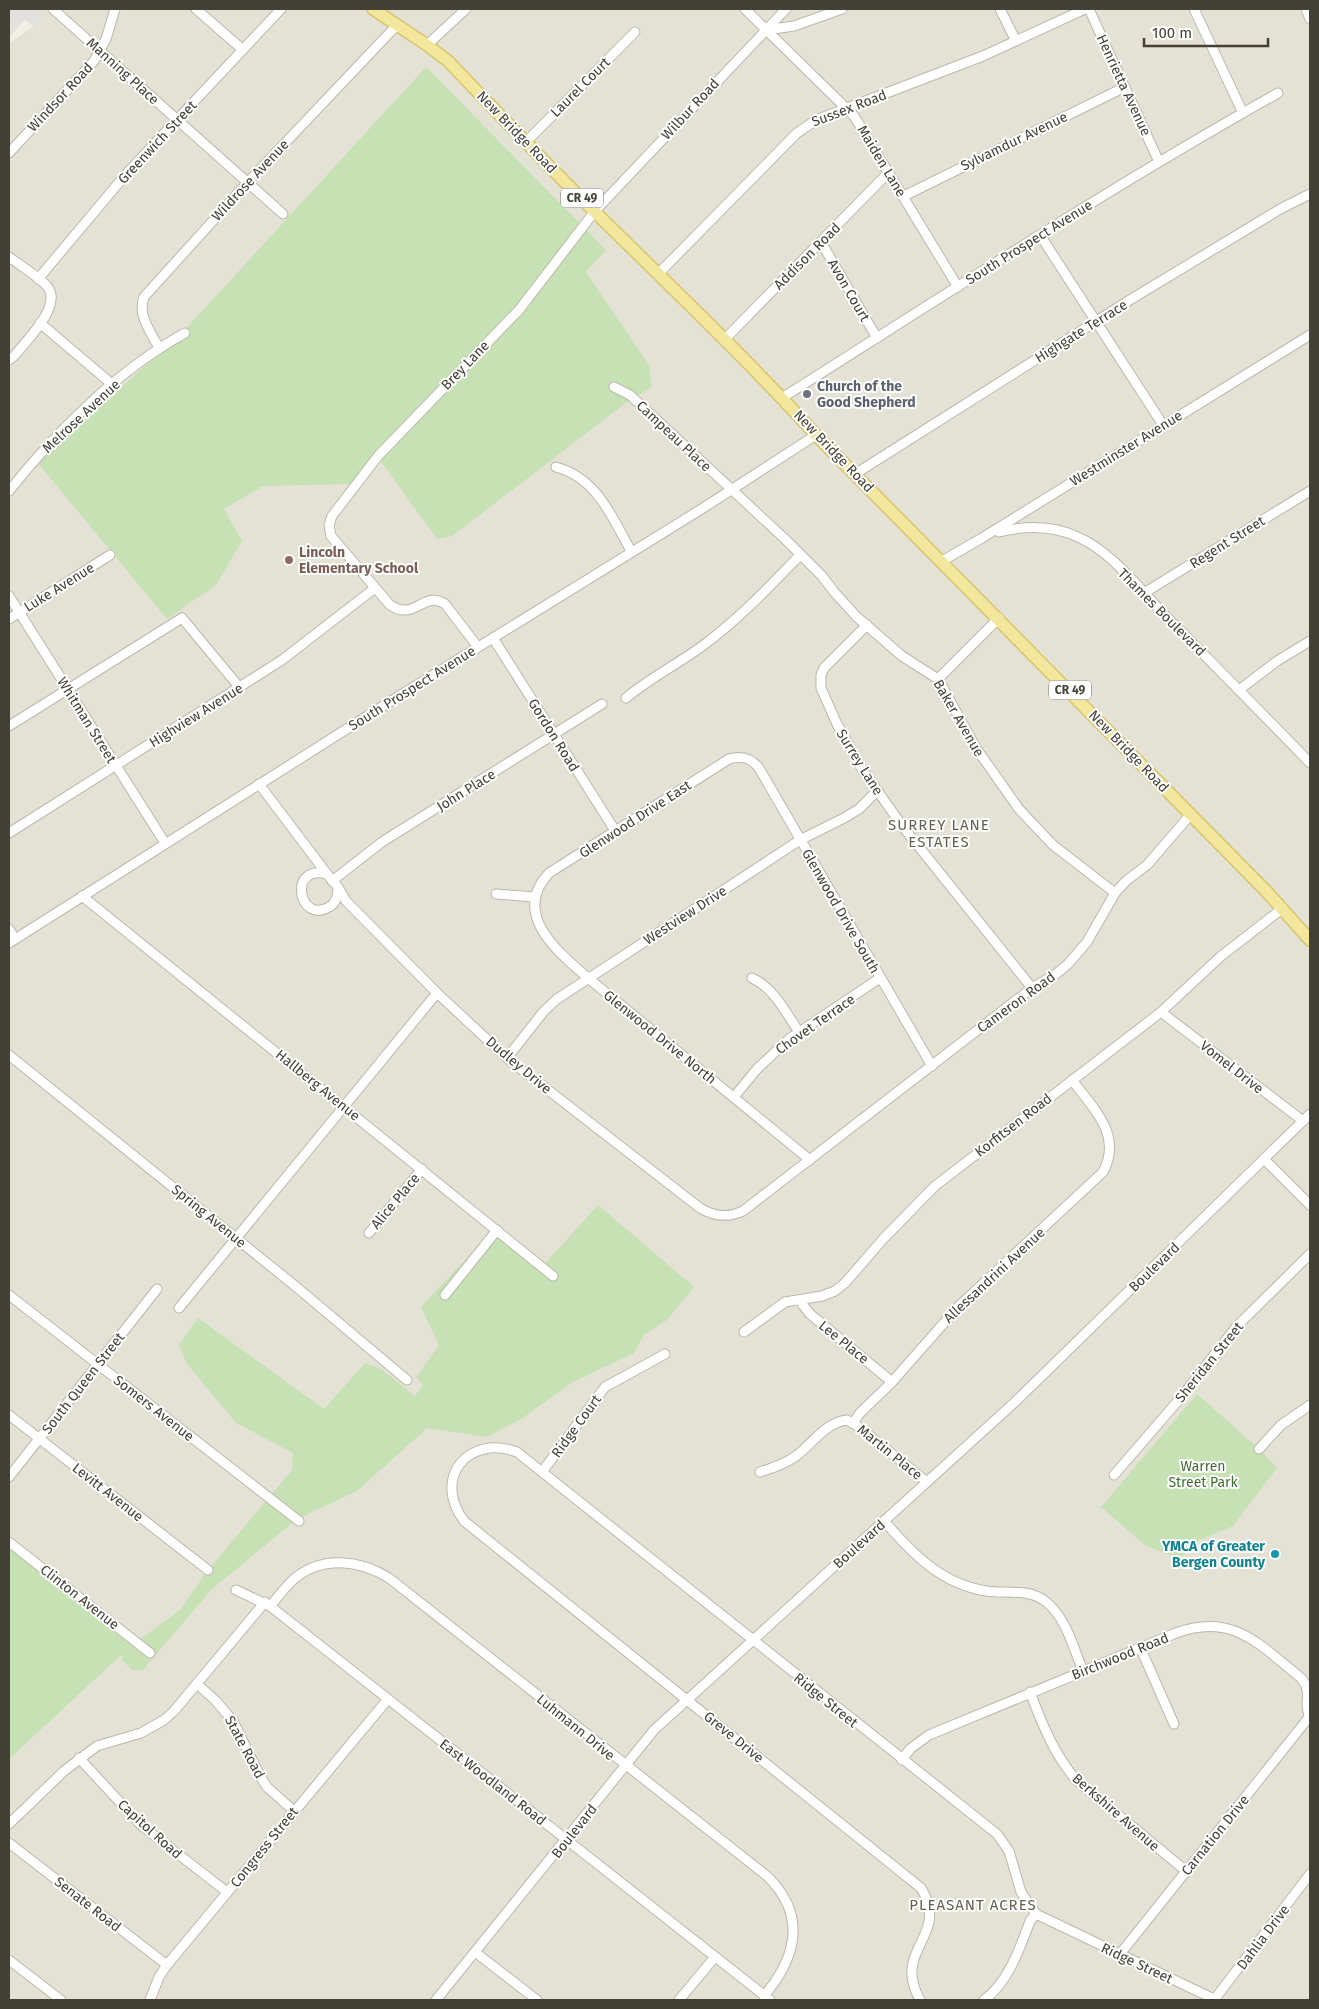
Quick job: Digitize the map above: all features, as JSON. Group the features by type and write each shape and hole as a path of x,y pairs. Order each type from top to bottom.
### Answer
{"main road":[{"name":"New Bridge Road","path":"373,9 448,61 1283,908 1310,930"},
{"name":"New Bridge Road","path":"1283,908 1290,920 1310,940"}],"street":[{"name":"Manning Place","path":"53,9 283,214"},
{"name":"Windsor Road","path":"9,153 94,61 100,51 115,9"},
{"path":"196,9 242,49"},
{"name":"Greenwich Street","path":"38,279 128,173 281,9"},
{"path":"427,45 466,9"},
{"name":"Maiden Lane","path":"745,9 859,123 958,287"},
{"name":"Wilbur Road","path":"595,212 786,9"},
{"path":"766,30 794,26 842,9"},
{"path":"1000,9 1016,41"},
{"name":"Sussex Road","path":"659,273 797,132 816,120 951,68 1016,41 1084,9"},
{"name":"Henrietta Avenue","path":"1089,9 1159,162"},
{"path":"1194,9 1243,113"},
{"path":"1306,9 1310,19"},
{"name":"Wildrose Avenue","path":"159,348 141,311 144,297 248,182 397,24"},
{"name":"Laurel Court","path":"526,142 635,32"},
{"name":"Sylvamdur Avenue","path":"904,196 1124,87"},
{"name":"South Prospect Avenue","path":"782,398 1040,234 1278,93"},
{"name":"Addison Road","path":"725,340 889,172"},
{"name":"Highgate Terrace","path":"855,474 1096,321 1282,208 1310,194"},
{"name":"Brey Lane","path":"375,588 331,536 329,525 332,516 378,456 518,310 595,212"},
{"path":"1040,234 1163,425"},
{"name":"Avon Court","path":"821,242 877,338"},
{"path":"9,256 47,286 52,297 50,310 9,360"},
{"path":"40,323 113,385"},
{"name":"Melrose Avenue","path":"10,487 52,442 113,385 159,348 185,333"},
{"name":"Westminster Avenue","path":"942,561 1310,335"},
{"name":"Campeau Place","path":"614,387 630,395 732,489"},
{"name":"South Prospect Avenue","path":"12,941 816,435"},
{"path":"556,468 575,474 594,489 631,551"},
{"name":"Baker Avenue","path":"732,489 800,555 867,626 902,656 938,678 976,748 996,779 1019,808 1053,845 1115,893"},
{"name":"Regent Street","path":"1144,593 1310,491"},
{"name":"Thames Boulevard","path":"982,538 1005,530 1027,527 1048,528 1067,532 1082,538 1100,550 1310,763"},
{"name":"Luke Avenue","path":"9,620 110,555"},
{"path":"626,698 641,685 715,636 737,618 800,555"},
{"path":"375,588 390,605 402,611 416,608 428,600 440,601 445,604 478,647"},
{"name":"Highview Avenue","path":"9,833 240,688 314,637 375,588"},
{"name":"Whitman Street","path":"9,596 165,843"},
{"path":"9,726 182,618 240,688"},
{"path":"938,678 999,618"},
{"name":"Surrey Lane","path":"867,626 824,668 820,682 821,688 836,724 877,791 903,827 1032,988"},
{"name":"Gordon Road","path":"492,638 616,832"},
{"path":"1239,690 1271,665 1310,641"},
{"name":"John Place","path":"332,880 382,842 602,704"},
{"name":"Glenwood Drive East","path":"535,897 543,880 549,873 729,759 736,757 748,758"},
{"name":"Glenwood Drive South","path":"748,758 759,768 932,1066"},
{"name":"Dudley Drive","path":"259,784 346,901 437,993 507,1058 700,1208 716,1215 724,1216"},
{"name":"Westview Drive","path":"507,1058 544,1011 557,999 800,840 859,809 877,791"},
{"name":"Cameron Road","path":"724,1216 743,1211 1032,988 1056,974 1068,964 1087,942 1115,893 1126,881 1147,865 1191,814"},
{"path":"496,894 535,897"},
{"name":"Hallberg Avenue","path":"82,896 552,1276"},
{"name":"Glenwood Drive North","path":"535,897 535,916 544,933 560,952 588,978 810,1160"},
{"name":"Korfitsen Road","path":"744,1332 785,1302 822,1296 840,1287 912,1208 935,1186 1162,1012 1220,957 1283,908"},
{"path":"9,929 12,941"},
{"path":"752,978 764,984 772,992 799,1032"},
{"name":"Chovet Terrace","path":"734,1097 762,1064 799,1032 880,978"},
{"path":"179,1308 437,993"},
{"name":"Vomel Drive","path":"1162,1012 1302,1121"},
{"name":"Spring Avenue","path":"9,1055 236,1238 407,1380"},
{"name":"Allessandrini Avenue","path":"853,1423 860,1413 892,1382 958,1307 1103,1172 1110,1155 1106,1128 1072,1080"},
{"name":"Boulevard","path":"436,2000 654,1730 1044,1374 1310,1114"},
{"path":"1264,1159 1310,1205"},
{"name":"Alice Place","path":"369,1233 422,1169"},
{"path":"445,1295 497,1230"},
{"name":"Sheridan Street","path":"1114,1475 1188,1388 1237,1326 1310,1254"},
{"name":"South Queen Street","path":"9,1477 157,1289"},
{"name":"Somers Avenue","path":"9,1295 299,1521"},
{"name":"Lee Place","path":"801,1300 803,1306 810,1314 892,1382"},
{"name":"Ridge Court","path":"542,1472 605,1387 665,1354"},
{"path":"1259,1448 1281,1425 1310,1405"},
{"name":"Levitt Avenue","path":"9,1415 208,1570"},
{"path":"760,1472 787,1462 834,1423 847,1420 853,1423"},
{"name":"Martin Place","path":"853,1423 927,1482"},
{"name":"Ridge Street","path":"456,1509 453,1503 452,1483 459,1466 464,1460 475,1451 492,1446 504,1447 517,1452 1004,1842 1009,1851 1021,1892 1036,1914 1214,2000"},
{"name":"Greve Drive","path":"456,1509 464,1521 921,1888 929,1905 929,1924 926,1935 914,1956 911,1973 914,1988 920,2000"},
{"path":"884,1522 920,1560 955,1582 986,1591 1022,1592 1046,1602 1056,1611 1062,1621 1083,1671"},
{"name":"Clinton Avenue","path":"9,1542 150,1653"},
{"name":"Luhmann Drive","path":"9,1824 79,1758 107,1742 127,1738 154,1727 174,1711 268,1604 294,1579 324,1564 351,1563 376,1570 390,1578 625,1766 767,1876 781,1893 792,1919 792,1946 783,1971 767,1998"},
{"name":"East Woodland Road","path":"236,1590 268,1604 767,1998"},
{"name":"Birchwood Road","path":"902,1760 910,1749 929,1735 1187,1628 1202,1626 1218,1626 1244,1634 1301,1678 1309,1681 1307,1708 1310,1716"},
{"path":"1140,1647 1174,1724"},
{"name":"State Road","path":"197,1684 223,1708 241,1734 267,1787 294,1811"},
{"name":"Berkshire Avenue","path":"1030,1692 1053,1748 1076,1780 1186,1871"},
{"name":"Congress Street","path":"150,2000 156,1982 167,1965 388,1699"},
{"name":"Carnation Drive","path":"1120,1954 1310,1716"},
{"name":"Capitol Road","path":"79,1758 142,1826 227,1892"},
{"name":"Senate Road","path":"9,1843 167,1965"},
{"name":"Dahlia Drive","path":"1214,2000 1310,1874"},
{"path":"984,2000 1003,1980 1030,1921 1036,1914"},
{"path":"475,1952 537,2000"},
{"path":"679,2000 715,1957"},
{"path":"9,1960 61,2000"}],"shaded area":[{"path":"9,9 44,9 36,27 24,20 9,38"},
{"path":"42,9 1310,9 1310,2000 9,2000 9,44 35,25"}],"green space":[{"path":"426,67 606,250 586,272 649,365 652,387 631,399 452,536 437,539 380,460 358,484 263,486 224,509 242,541 216,585 167,619 37,462 181,334"},
{"path":"598,1205 694,1287 667,1320 644,1335 634,1353 573,1382 521,1419 487,1437 427,1428 357,1491 297,1519 211,1590 143,1670 132,1670 122,1660 122,1654 9,1759 9,1538 139,1640 180,1610 208,1570 292,1470 293,1453 236,1423 187,1364 179,1345 198,1318 324,1409 365,1363 381,1369 415,1396 423,1385 416,1377 439,1345 421,1307 493,1230 539,1270"},
{"name":"Warren Street Park","path":"1197,1394 1259,1449 1277,1468 1233,1526 1197,1541 1179,1559 1145,1545 1101,1507"}],"place":[{"name":"Church of the Good Shepherd","path":"807,394"},
{"name":"Lincoln Elementary School","path":"289,560"},
{"name":"YMCA of Greater Bergen County","path":"1275,1554"}],"district":[{"name":"SURREY LANE ESTATES","path":"939,834"},
{"name":"PLEASANT ACRES","path":"973,1905"}]}
